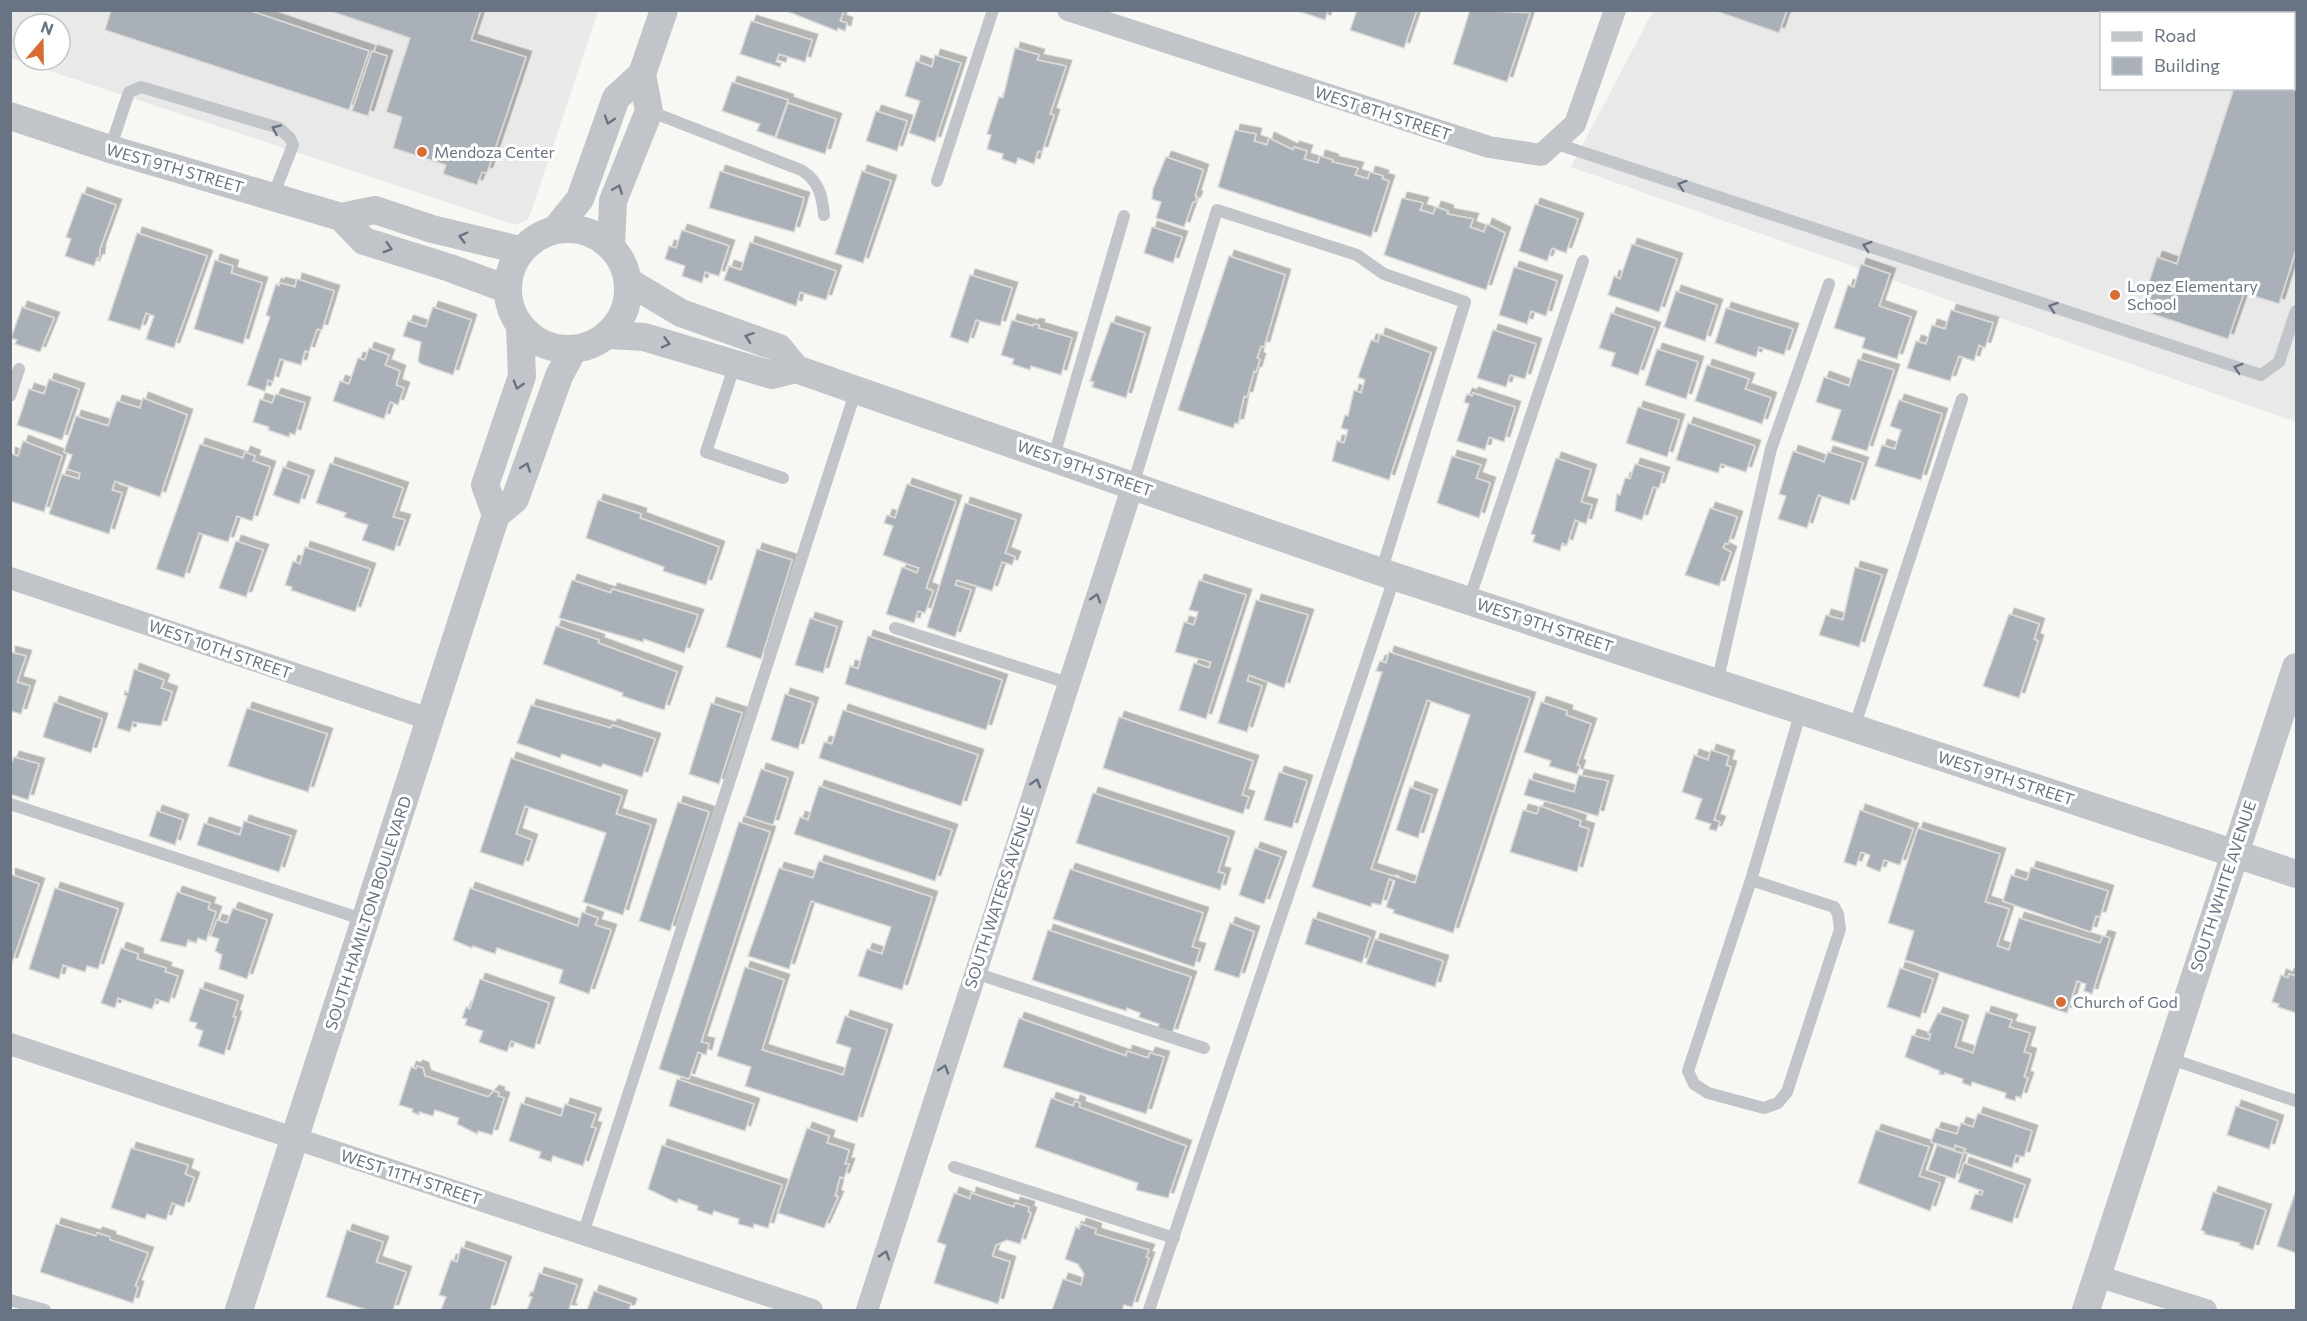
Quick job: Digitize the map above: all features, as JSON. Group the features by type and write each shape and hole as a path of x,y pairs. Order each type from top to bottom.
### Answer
{"street":[{"path":"611,247 613,201 648,111 642,74 664,10"},
{"name":"WEST 8TH STREET","path":"1068,10 1489,147 1541,155 1575,124 1615,10"},
{"path":"555,230 580,199 616,98 642,74"},
{"name":"WEST 9TH STREET","path":"10,116 110,149 341,217 375,210 432,229 520,250"},
{"name":"WEST 9TH STREET","path":"341,217 364,241 507,289"},
{"path":"575,228 595,234 611,247 623,263 629,282 628,301 621,319 608,335 592,345 573,350 553,348 535,340 520,327 510,309 507,289 510,268 520,250 536,237 555,230 575,228"},
{"name":"WEST 9TH STREET","path":"629,282 681,313 779,348 796,369 1054,456 1388,574 2296,874"},
{"path":"496,515 485,485 522,376 520,327"},
{"name":"WEST 9TH STREET","path":"608,335 644,337 735,362 772,375 796,369"},
{"name":"SOUTH HAMILTON BOULEVARD","path":"239,1311 496,515 515,499 559,376 573,350"},
{"name":"SOUTH WATERS AVENUE","path":"867,1311 1133,484"},
{"name":"WEST 10TH STREET","path":"10,578 429,719"},
{"name":"SOUTH WHITE AVENUE","path":"2086,1311 2233,854 2296,667"},
{"name":"WEST 11TH STREET","path":"10,1044 812,1311"},
{"path":"2097,1276 2206,1311"}],"lane":[{"path":"937,182 993,10"},
{"path":"110,149 129,92 141,87 279,128 286,133 293,145 273,196"},
{"path":"648,111 801,170 815,181 823,201 824,215"},
{"path":"1554,143 2260,375 2279,362 2296,311"},
{"path":"1133,484 1217,210 1357,255 1384,274 1465,302 1388,574 1149,1311"},
{"path":"1054,456 1124,216"},
{"path":"1469,600 1583,261"},
{"path":"1717,683 1771,449 1829,284"},
{"path":"735,362 706,452 783,478"},
{"path":"10,396 19,369"},
{"path":"583,1234 856,390"},
{"path":"1854,728 1962,399"},
{"path":"895,628 1068,683"},
{"path":"1751,880 1834,907 1838,914 1840,929 1787,1092 1778,1103 1764,1108 1708,1093 1694,1084 1688,1071 1751,880 1800,711"},
{"path":"10,804 365,920"},
{"path":"975,973 1203,1048"},
{"path":"2167,1058 2296,1101"},
{"path":"954,1167 1174,1238"},
{"path":"10,1300 45,1311"}],"shaded area":[{"name":"Mendoza Center","path":"11,11 598,11 531,212 527,220 516,225 53,72 72,72 72,12 12,12 12,58"},
{"name":"Lopez Elementary School","path":"1653,11 2296,11 2296,422 1571,167"}],"building":[{"path":"111,10 248,10 369,51 349,110 105,30"},
{"path":"327,10 481,10 471,40 526,57 487,173 482,172 477,185 443,174 446,165 393,148 402,117 386,112 410,38"},
{"path":"784,10 844,10 840,21 847,23 845,31 838,28 837,31"},
{"path":"1295,10 1328,10 1325,20"},
{"path":"1357,10 1417,10 1404,48 1350,30"},
{"path":"1470,10 1530,13 1507,82 1453,64"},
{"path":"1713,10 1787,10 1779,33"},
{"path":"2124,10 2296,10 2296,250 2279,304 2244,293 2228,339 2140,310 2157,257 2177,264 2233,90 2295,90 2295,12 2128,12"},
{"path":"751,21 812,40 805,62 779,54 776,62 781,63 780,67 740,54"},
{"path":"1015,48 1039,55 1037,60 1066,66 1050,114 1054,115 1042,152 1038,151 1034,164 1018,158 1016,164 1002,159 1003,154 987,149 991,135 987,134 999,97 1003,98"},
{"path":"372,51 387,56 368,116 352,111"},
{"path":"935,55 961,63 935,142 909,133 920,101 905,96 916,61 932,67"},
{"path":"732,82 788,100 775,137 757,131 760,124 722,111"},
{"path":"788,103 836,119 825,154 776,138"},
{"path":"876,111 907,121 897,151 866,141"},
{"path":"1235,130 1256,134 1254,141 1267,145 1269,138 1293,150 1294,147 1307,151 1304,159 1318,163 1320,156 1333,160 1332,162 1358,168 1355,175 1368,179 1370,172 1383,176 1382,179 1389,181 1371,237 1218,187"},
{"path":"1166,157 1203,170 1195,196 1197,197 1184,227 1156,218 1161,202 1152,199 1153,189"},
{"path":"720,171 804,198 794,232 709,208"},
{"path":"862,171 891,181 863,263 835,254"},
{"path":"82,193 116,205 100,249 99,259 97,258 94,266 65,256 71,239 66,237"},
{"path":"1402,198 1423,203 1420,210 1433,214 1436,207 1448,211 1447,214 1473,219 1470,227 1484,232 1487,224 1505,233 1486,290 1384,255"},
{"path":"1535,204 1578,219 1566,253 1552,248 1547,261 1519,251"},
{"path":"1152,227 1182,237 1173,263 1144,253"},
{"path":"682,230 729,246 719,276 705,272 702,283 682,276 685,266 665,259 669,246 676,248"},
{"path":"137,233 207,256 174,348 146,339 154,316 146,313 140,330 108,320"},
{"path":"750,242 836,271 826,300 800,292 796,306 724,280 729,266 741,270"},
{"path":"1632,244 1677,259 1659,312 1608,295 1614,276 1620,279"},
{"path":"1229,256 1285,275 1264,347 1261,346 1257,358 1260,359 1256,372 1254,371 1247,397 1244,396 1238,424 1235,423 1233,428 1178,410"},
{"path":"215,260 233,266 231,273 262,283 243,344 194,329"},
{"path":"1861,264 1890,274 1879,306 1911,317 1897,359 1862,348 1865,338 1834,328 1848,285 1854,287"},
{"path":"1514,267 1557,281 1546,316 1531,311 1527,324 1499,315"},
{"path":"970,275 1012,288 1000,326 976,320 968,343 950,337"},
{"path":"297,279 334,291 322,330 317,329 309,352 305,351 301,365 280,359 273,382 268,380 265,391 247,385 270,317 266,315 276,284 295,287"},
{"path":"1676,291 1717,305 1705,341 1664,327"},
{"path":"22,307 54,318 40,352 15,344 17,340 11,338"},
{"path":"433,307 471,320 453,375 421,364 418,361 421,342 403,336 408,321 426,327"},
{"path":"1726,308 1793,329 1784,355 1759,347 1756,357 1715,343"},
{"path":"1951,310 1993,323 1985,348 1979,345 1974,361 1959,356 1950,381 1907,368 1916,341 1926,344 1932,325 1945,329"},
{"path":"1611,313 1655,328 1638,375 1611,366 1615,353 1599,348"},
{"path":"1012,320 1033,326 1034,324 1039,325 1038,328 1072,338 1061,375 1031,366 1030,370 1012,364 1014,359 1001,355"},
{"path":"1111,322 1145,333 1126,398 1092,387 1094,382 1090,381"},
{"path":"1493,330 1536,344 1525,379 1510,375 1506,387 1477,378"},
{"path":"1380,334 1431,353 1389,480 1332,461 1337,441 1344,443 1348,430 1341,428 1345,415 1348,416 1354,390 1361,393 1365,380 1358,377 1371,340 1378,342"},
{"path":"369,348 389,355 385,365 400,371 396,385 404,388 398,405 390,402 384,419 333,401 340,381 349,384 358,358 365,360"},
{"path":"1657,349 1698,362 1686,399 1645,385"},
{"path":"1858,359 1894,370 1867,451 1831,440 1841,410 1816,402 1824,377 1849,386"},
{"path":"1707,365 1749,379 1745,389 1771,398 1762,424 1695,401"},
{"path":"49,379 79,389 62,440 17,425 29,389 44,394"},
{"path":"1473,393 1515,407 1504,442 1489,437 1485,450 1457,441 1469,404 1464,402 1467,394 1472,396"},
{"path":"276,394 305,403 295,435 290,433 289,437 253,422 260,399 272,403"},
{"path":"143,398 187,415 160,497 115,481 112,490 122,493 109,534 49,514 62,474 79,479 80,473 67,469 72,455 64,452 76,416 108,426 117,401 140,408"},
{"path":"1899,400 1942,414 1921,480 1875,466 1882,445 1895,449 1901,430 1890,426"},
{"path":"1638,407 1679,420 1667,457 1626,443"},
{"path":"1688,423 1755,446 1746,472 1721,464 1718,473 1676,460"},
{"path":"23,441 62,456 44,512 10,501 10,453 18,456"},
{"path":"200,444 243,458 245,452 255,456 253,461 270,467 252,521 237,516 228,542 199,533 184,578 156,569"},
{"path":"1793,451 1824,462 1828,452 1863,463 1849,505 1818,495 1807,528 1778,519 1786,496 1779,494"},
{"path":"1452,456 1481,465 1476,478 1490,483 1479,518 1437,503"},
{"path":"1556,458 1591,470 1581,502 1592,505 1586,524 1575,520 1567,545 1562,543 1560,551 1533,542 1535,535 1531,534"},
{"path":"330,463 403,488 393,517 405,520 394,551 362,540 368,525 344,517 346,513 316,503"},
{"path":"1635,464 1664,473 1659,488 1653,487 1642,520 1615,511 1617,494 1620,495 1625,478 1630,479"},
{"path":"283,467 309,476 299,504 273,495"},
{"path":"907,484 956,501 926,588 933,591 925,613 918,611 914,623 886,614 902,567 917,573 919,568 883,555 893,526 884,523 887,515 895,518"},
{"path":"598,500 641,514 640,518 719,547 706,585 663,571 664,567 586,538"},
{"path":"965,503 1016,520 1005,553 1015,557 1012,565 1002,562 992,591 957,580 955,585 971,590 955,637 927,627"},
{"path":"1710,508 1737,517 1728,544 1725,543 1723,548 1731,552 1719,586 1685,575"},
{"path":"236,541 263,550 246,597 219,588"},
{"path":"305,547 370,569 355,612 291,590 292,587 285,585 293,561 300,564"},
{"path":"757,549 792,560 761,659 726,647"},
{"path":"1855,567 1882,575 1859,647 1819,635 1826,615 1843,620"},
{"path":"572,580 611,593 612,589 698,615 684,653 644,639 643,642 559,618"},
{"path":"1199,580 1246,595 1206,719 1179,710 1194,663 1209,668 1211,662 1175,652 1184,622 1194,625 1198,612 1189,610"},
{"path":"1256,600 1308,615 1284,688 1249,675 1247,681 1262,686 1247,732 1218,723"},
{"path":"2009,614 2039,624 2034,639 2038,641 2019,698 1983,686"},
{"path":"810,618 837,627 823,673 795,665"},
{"path":"556,626 599,640 598,643 677,672 664,710 622,696 623,693 543,664"},
{"path":"868,636 1002,680 986,730 845,684 850,666 858,669"},
{"path":"10,652 26,656 17,682 30,686 21,714 10,711"},
{"path":"1389,652 1530,698 1453,933 1393,913 1394,910 1386,907 1395,881 1389,879 1381,905 1372,903 1371,907 1312,887 1382,672 1376,671 1380,661 1386,663","holes":["1427,700 1470,715 1415,883 1371,869"]},
{"path":"134,669 164,680 161,688 172,692 161,726 133,722 130,732 117,728 127,696 124,695 125,691 128,693"},
{"path":"785,694 813,703 798,749 771,740"},
{"path":"54,702 102,719 91,753 43,737"},
{"path":"1541,702 1567,711 1566,715 1591,724 1577,765 1580,766 1577,774 1549,766 1551,761 1524,752"},
{"path":"711,703 742,713 719,784 689,774"},
{"path":"531,705 611,728 612,725 655,739 642,777 562,754 560,758 517,743"},
{"path":"247,708 327,734 308,792 228,766"},
{"path":"843,710 978,755 961,806 819,758 824,742 832,744"},
{"path":"1119,717 1253,761 1242,795 1249,797 1243,814 1103,768"},
{"path":"1711,750 1729,756 1726,765 1731,767 1714,820 1720,822 1716,831 1709,829 1711,824 1695,819 1702,799 1682,792 1694,755 1708,760"},
{"path":"14,757 39,764 28,800 10,794 10,767"},
{"path":"511,758 622,796 616,814 651,825 623,915 583,902 606,833 525,806 516,834 532,840 523,866 480,852"},
{"path":"761,769 788,778 773,825 745,816"},
{"path":"1279,772 1307,781 1292,828 1264,820"},
{"path":"1579,775 1608,781 1598,816 1524,795 1529,779 1574,792"},
{"path":"819,786 952,830 935,881 794,834 800,817 808,820"},
{"path":"1410,787 1432,795 1418,838 1396,830"},
{"path":"1093,793 1229,837 1218,872 1225,874 1220,890 1076,843"},
{"path":"678,802 709,812 670,931 639,921"},
{"path":"1540,806 1581,821 1579,826 1589,829 1577,872 1510,852 1523,810 1537,814"},
{"path":"1860,810 1913,829 1900,865 1884,860 1880,872 1866,866 1870,855 1861,852 1856,866 1844,862"},
{"path":"157,811 183,820 175,845 149,836"},
{"path":"244,821 291,836 279,872 197,845 204,823 240,835"},
{"path":"739,822 770,832 701,1042 709,1044 706,1055 698,1052 689,1079 659,1069"},
{"path":"1918,828 2000,854 1985,902 2009,909 1997,946 2009,950 2019,918 2100,943 2103,936 2110,938 2092,994 2084,991 2086,984 2077,981 2067,1013 1905,960 1914,931 1888,923"},
{"path":"1255,848 1281,857 1264,904 1239,895"},
{"path":"819,861 932,897 902,990 858,976 867,949 882,954 891,927 811,901 789,969 748,956 779,868 813,878"},
{"path":"2031,867 2108,891 2100,917 2096,916 2091,932 2003,901 2011,875 2027,880"},
{"path":"1070,869 1203,913 1192,947 1200,949 1194,967 1053,919"},
{"path":"10,874 39,884 12,963 10,963"},
{"path":"55,888 118,909 98,969 87,966 85,972 63,965 59,979 29,969"},
{"path":"470,888 578,926 582,912 598,918 595,925 611,930 589,994 559,983 563,970 497,948 495,954 453,940"},
{"path":"177,892 210,903 208,909 216,912 206,941 198,938 196,943 188,940 186,947 160,941"},
{"path":"233,908 267,920 247,979 219,969 222,955 215,951 219,939 211,936 217,920 227,923"},
{"path":"1313,918 1370,937 1362,963 1305,944"},
{"path":"1230,923 1254,932 1239,978 1214,970"},
{"path":"1048,930 1191,977 1172,1034 1157,1029 1159,1024 1139,1017 1140,1013 1127,1008 1126,1011 1032,980"},
{"path":"1375,939 1443,961 1435,987 1366,964"},
{"path":"121,948 138,954 137,959 166,968 165,972 178,976 169,1003 156,999 152,1009 118,998 115,1008 101,1003"},
{"path":"745,967 784,980 762,1050 843,1075 851,1048 836,1043 845,1016 887,1030 857,1122 745,1086 751,1067 717,1056"},
{"path":"1900,968 1933,979 1920,1018 1887,1007"},
{"path":"2289,974 2296,976 2296,1013 2278,1007 2279,1004 2272,1002 2281,975 2288,978"},
{"path":"480,979 549,1003 534,1049 511,1041 507,1052 479,1042 483,1031 465,1025 467,1019 462,1018 466,1007 470,1009"},
{"path":"200,988 238,1001 233,1017 236,1017 224,1055 198,1046 203,1031 195,1028 197,1023 189,1021"},
{"path":"1986,1012 2012,1020 2009,1027 2030,1033 2024,1052 2031,1054 2024,1077 2028,1078 2021,1098 2016,1096 2015,1101 2005,1098 2006,1093 1972,1082 1971,1086 1962,1083 1963,1079 1945,1073 1944,1075 1939,1074 1940,1071 1905,1057 1912,1035 1929,1040 1931,1034 1928,1033 1938,1013 1963,1021 1955,1047 1973,1053"},
{"path":"1019,1018 1126,1056 1127,1051 1148,1058 1150,1053 1164,1057 1146,1114 1003,1067"},
{"path":"417,1066 423,1068 425,1076 488,1097 494,1091 499,1093 498,1096 504,1098 492,1135 478,1131 477,1134 457,1124 459,1118 435,1110 433,1116 419,1112 419,1115 412,1112 413,1109 399,1105 411,1067 416,1069"},
{"path":"677,1079 754,1104 745,1131 669,1106"},
{"path":"1051,1098 1073,1106 1075,1101 1080,1103 1079,1107 1186,1146 1168,1198 1136,1190 1138,1183 1035,1147"},
{"path":"521,1103 561,1116 565,1104 596,1114 591,1127 596,1128 583,1166 553,1156 551,1162 539,1158 541,1152 509,1141"},
{"path":"2236,1106 2278,1121 2269,1149 2227,1135"},
{"path":"1978,1113 2032,1131 2024,1157 2016,1155 2012,1168 1964,1152 1966,1149 1955,1145 1954,1149 1931,1142 1936,1128 1957,1134 1961,1123 1973,1127"},
{"path":"807,1128 829,1136 827,1143 849,1150 845,1164 849,1164 844,1178 840,1177 835,1196 838,1197 824,1228 778,1213"},
{"path":"1876,1130 1929,1147 1919,1176 1940,1183 1930,1211 1858,1183"},
{"path":"662,1145 782,1185 768,1228 754,1224 753,1228 738,1224 739,1219 714,1211 712,1215 697,1210 698,1206 678,1199 677,1203 648,1189"},
{"path":"1937,1145 1963,1154 1955,1179 1928,1170"},
{"path":"131,1148 188,1165 185,1174 194,1178 184,1207 172,1203 166,1220 147,1214 145,1219 111,1208"},
{"path":"1964,1163 2025,1185 2012,1223 1970,1209 1975,1194 1982,1195 1983,1191 1958,1182"},
{"path":"2213,1192 2266,1210 2253,1250 2239,1245 2240,1243 2204,1234 2205,1232 2201,1230"},
{"path":"954,1193 970,1199 971,1193 1014,1207 1015,1203 1029,1207 1028,1212 1031,1213 1020,1244 1007,1240 996,1245 992,1256 1010,1262 998,1304 934,1283 946,1245 937,1242"},
{"path":"2296,1193 2296,1253 2277,1246"},
{"path":"56,1224 96,1236 97,1233 110,1237 110,1240 148,1253 135,1286 138,1287 133,1303 40,1272"},
{"path":"1081,1224 1096,1229 1095,1234 1149,1250 1146,1257 1149,1258 1132,1307 1124,1305 1122,1310 1052,1310 1063,1279 1081,1285 1084,1274 1078,1264 1065,1259 1076,1227 1079,1229"},
{"path":"347,1230 383,1242 376,1262 406,1272 393,1310 367,1310 326,1297"},
{"path":"461,1247 506,1262 490,1310 441,1310 446,1297 439,1295 451,1260 457,1262"},
{"path":"539,1273 577,1285 569,1309 572,1310 527,1310 532,1297 529,1296 531,1291 533,1292"},
{"path":"594,1291 631,1304 629,1310 587,1310"}],"place":[{"name":"Mendoza Center","path":"422,152"},
{"name":"Lopez Elementary School","path":"2115,295"},
{"name":"Church of God","path":"2061,1002"}]}
